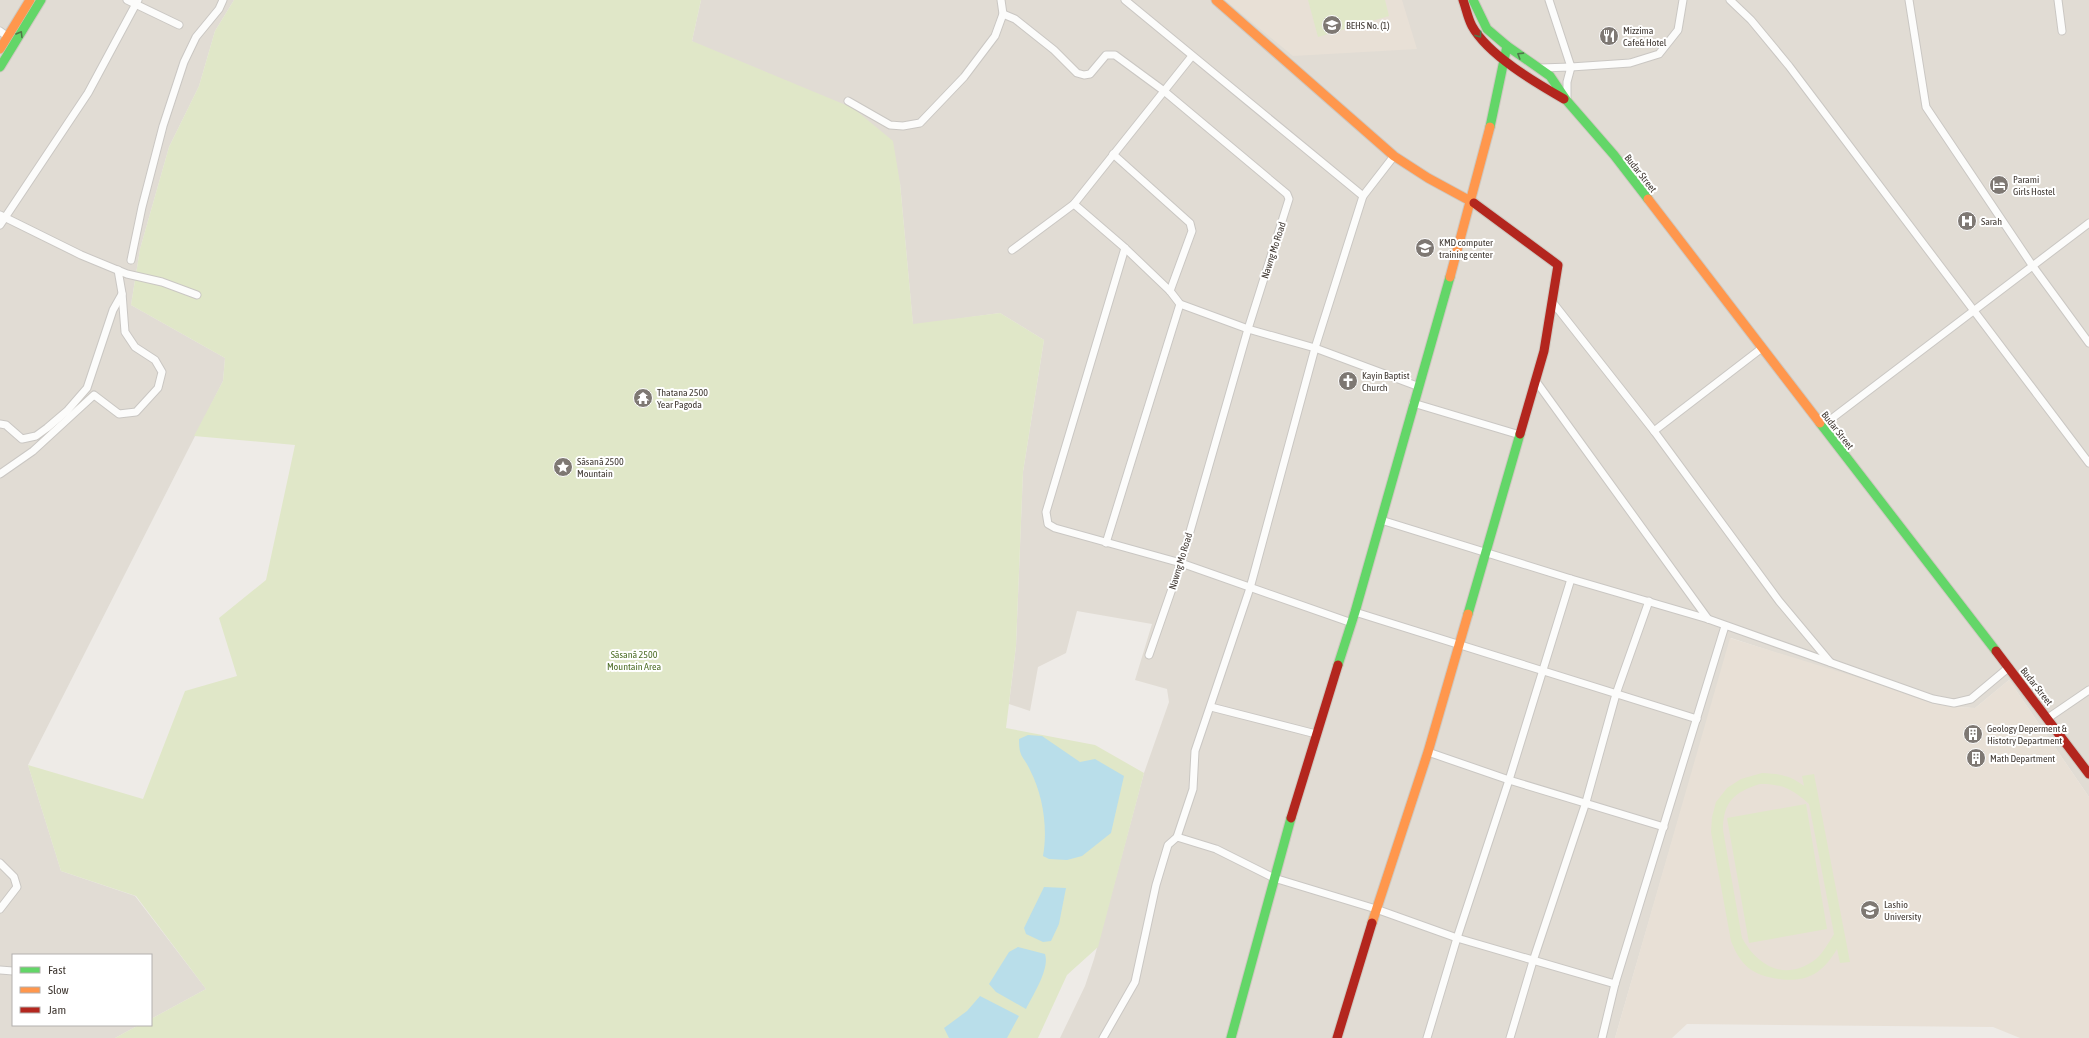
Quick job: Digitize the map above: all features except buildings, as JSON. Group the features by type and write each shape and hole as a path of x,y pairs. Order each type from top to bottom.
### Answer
{"street":[{"path":"0,49 4,34 30,0"},
{"path":"0,68 41,0"},
{"path":"127,0 137,2 179,24"},
{"path":"131,260 142,207 163,126 184,62 196,37 219,9 223,0"},
{"path":"848,101 890,125 903,126 920,123 964,77 996,36 1003,14 1001,0"},
{"path":"1125,0 1363,196"},
{"path":"1216,0 1394,156 1428,178 1471,201 1558,265 1554,304 1538,384 1520,435 1488,552 1428,752 1376,910 1337,1038"},
{"path":"1462,0 1472,26 1488,47 1504,57 1540,85 1567,102"},
{"path":"1473,0 1487,29 1507,46 1550,76 1567,102"},
{"path":"1549,0 1571,67 1567,82 1567,102"},
{"path":"1540,68 1630,64 1659,54 1678,30 1683,0"},
{"path":"1730,0 1750,20 1789,66 2089,463"},
{"path":"1909,0 1926,107 2032,266 2089,343"},
{"path":"2058,0 2062,31"},
{"path":"0,225 2,216 20,198 88,94 137,2"},
{"name":"Nawng Mo Road","path":"1003,14 1015,19 1054,50 1077,73 1084,75 1090,74 1106,55 1115,55 1164,91 1287,194 1288,205 1248,329 1181,563 1149,655"},
{"path":"1231,1038 1274,878 1316,734 1352,623 1382,520 1417,386 1471,201 1488,137 1507,46"},
{"path":"1012,250 1074,204 1192,56"},
{"name":"Budar Street","path":"1567,102 1614,155 2048,718 2089,774"},
{"path":"1113,154 1190,223 1192,231 1170,291"},
{"path":"1103,1038 1135,982 1156,885 1168,845 1177,837 1193,789 1195,751 1250,588 1315,348 1363,196 1394,156"},
{"path":"1074,204 1125,248 1170,291 1180,304 1248,329 1315,348 1417,386"},
{"path":"2,216 81,256 118,270 162,282 197,295"},
{"path":"1822,426 2089,223"},
{"path":"1125,248 1046,512 1048,524 1055,528 1106,543 1181,563 1352,623"},
{"path":"87,388 119,414 136,412 158,388 162,372 155,360 135,347 125,332 122,293 118,270"},
{"path":"0,424 6,424 22,438 36,436 67,411 87,388 112,310 122,293"},
{"path":"1106,543 1180,304"},
{"path":"1554,304 1654,431 1778,601 1830,662"},
{"path":"1654,431 1762,348"},
{"path":"1538,384 1708,619"},
{"path":"0,474 33,451 94,395"},
{"path":"1413,403 1520,435"},
{"path":"1382,520 1488,552 1570,579 1708,619 1933,699 1954,703 1971,699 2008,668"},
{"path":"1426,1038 1457,938 1510,780 1541,671 1570,579"},
{"path":"1510,1038 1532,961 1586,802 1616,694 1649,601"},
{"path":"1355,612 1459,646 1697,719"},
{"path":"1602,1038 1615,984 1725,626"},
{"path":"2048,718 2089,690"},
{"path":"1211,707 1316,734"},
{"path":"1428,752 1510,780 1586,802 1664,828"},
{"path":"1177,837 1216,849 1274,878 1376,910 1457,938 1615,984"},
{"path":"0,863 14,877 17,887 0,909"},
{"path":"0,970 12,971"}],"shaded area":[{"path":"0,0 234,0 215,31 199,86 169,147 140,249 131,305 225,358 223,381 28,765 61,871 135,896 206,989 152,1018 152,954 12,954 12,1026 137,1026 115,1038 0,1038"},
{"path":"701,0 2089,0 2089,797 2009,680 1975,708 1933,704 1731,638 1615,1038 1060,1038 1085,986 1094,959 1144,773 1169,702 1167,689 1135,680 1152,624 1077,611 1066,653 1038,667 1030,711 1009,704 1016,646 1023,472 1044,340 1000,313 913,325 900,183 692,41"},
{"name":"BEHS No. (1)","path":"1225,0 1402,0 1417,49 1293,56"},
{"name":"Lashio University","path":"1730,638 1866,680 1933,704 1975,708 2009,680 2089,797 2089,1038 2020,1038 1993,1027 1687,1024 1672,1038 1615,1038"}],"green space":[{"name":"Sāsanā 2500 Mountain Area","path":"234,0 701,0 692,41 853,108 893,141 900,183 913,324 1000,313 1044,340 1023,472 1016,646 1006,728 1095,745 1144,773 1098,947 1067,975 1038,1038 115,1038 137,1026 152,1026 152,1018 206,989 136,896 61,871 28,765 143,799 185,691 237,676 219,618 266,580 295,445 194,436 223,381 225,358 131,305 140,249 169,147 199,86 215,31"},
{"path":"1308,0 1385,0 1389,16 1318,37"},
{"path":"1762,773 1774,774 1789,777 1804,786 1802,776 1814,774 1850,962 1840,963 1837,949 1820,970 1806,978 1789,980 1770,977 1755,972 1743,963 1739,957 1731,941 1711,832 1712,817 1716,802 1727,788 1741,779","holes":["1760,784 1775,785 1787,788 1809,804 1834,934 1816,959 1805,966 1794,970 1774,968 1765,963 1756,957 1742,938 1723,830 1724,820 1725,812 1732,800 1743,791"]},
{"path":"1806,804 1827,929 1749,943 1727,818"}],"water":[{"path":"1028,735 1042,736 1080,762 1095,759 1124,776 1111,833 1082,856 1067,860 1049,859 1043,856 1045,823 1041,801 1028,765 1020,750 1019,739"},
{"path":"1044,887 1066,888 1059,924 1051,941 1043,942 1026,934 1024,928"},
{"path":"1018,947 1045,954 1046,960 1040,982 1026,1009 996,992 989,984 1009,952"},
{"path":"980,996 1019,1016 1007,1038 949,1038 944,1028 967,1011"}],"traffic: fast":[{"path":"0,67 41,0"},
{"path":"1473,0 1487,29 1507,46 1550,76 1567,101 1614,155 1648,199"},
{"path":"1490,127 1507,46"},
{"path":"1338,665 1355,612 1450,277"},
{"path":"1820,423 1996,651"},
{"path":"1468,614 1520,434"},
{"path":"1231,1038 1291,818"}],"traffic: slow":[{"path":"0,49 30,0"},
{"path":"1216,0 1394,156 1428,178 1474,203"},
{"path":"1450,277 1490,127"},
{"path":"1648,199 1820,423"},
{"path":"1372,923 1428,752 1468,614"}],"traffic: jam":[{"path":"1463,0 1472,26 1479,37 1489,47 1501,58 1540,85 1564,99"},
{"path":"1474,203 1558,265 1544,351 1520,434"},
{"path":"1996,651 2089,774"},
{"path":"1291,818 1338,665"},
{"path":"1337,1038 1372,923"}],"place":[{"name":"BEHS No. (1)","path":"1332,25"},
{"name":"Mizzima Cafe& Hotel","path":"1609,36"},
{"name":"Parami Girls Hostel","path":"1999,185"},
{"name":"Sarah","path":"1967,221"},
{"name":"KMD computer training center","path":"1425,248"},
{"name":"Kayin Baptist Church","path":"1348,381"},
{"name":"Thatana 2500 Year Pagoda","path":"643,398"},
{"name":"Sāsanā 2500 Mountain","path":"563,467"},
{"name":"Geology Deperment & Histotry Department","path":"1973,734"},
{"name":"Math Department","path":"1976,758"},
{"name":"Lashio University","path":"1870,910"}]}
